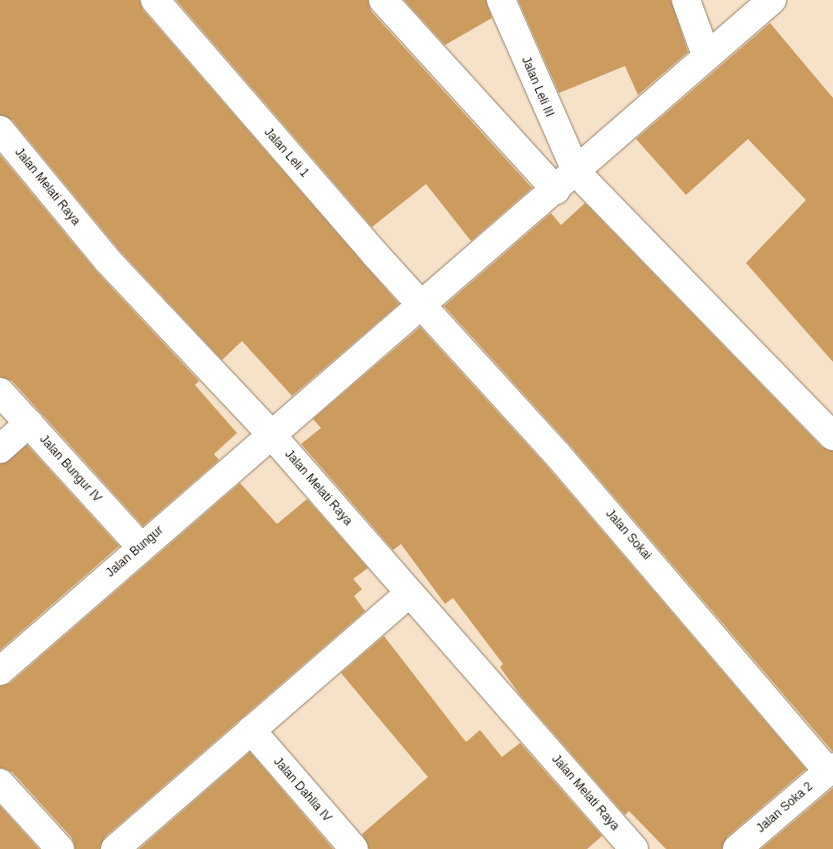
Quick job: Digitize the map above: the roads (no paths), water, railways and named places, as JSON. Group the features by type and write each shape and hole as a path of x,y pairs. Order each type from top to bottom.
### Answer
{"street":[{"name":"Jalan Leli 1","path":"155,0 421,303"},
{"path":"383,0 556,190"},
{"name":"Jalan Leli III","path":"501,0 577,172"},
{"path":"686,0 706,55"},
{"name":"Jalan Bungur","path":"0,671 269,432 577,172 706,55 772,0"},
{"name":"Jalan Melati Raya","path":"0,130 108,261 269,432 634,849"},
{"path":"577,172 833,436"},
{"name":"Jalan Sokai","path":"421,303 558,454 831,769"},
{"name":"Jalan Bungur IV","path":"0,392 141,547"},
{"path":"0,449 28,423"},
{"path":"115,849 409,593"},
{"name":"Jalan Dahlia IV","path":"251,730 354,849"},
{"name":"Jalan Soka 2","path":"737,849 831,769"},
{"path":"0,783 60,849"}]}
